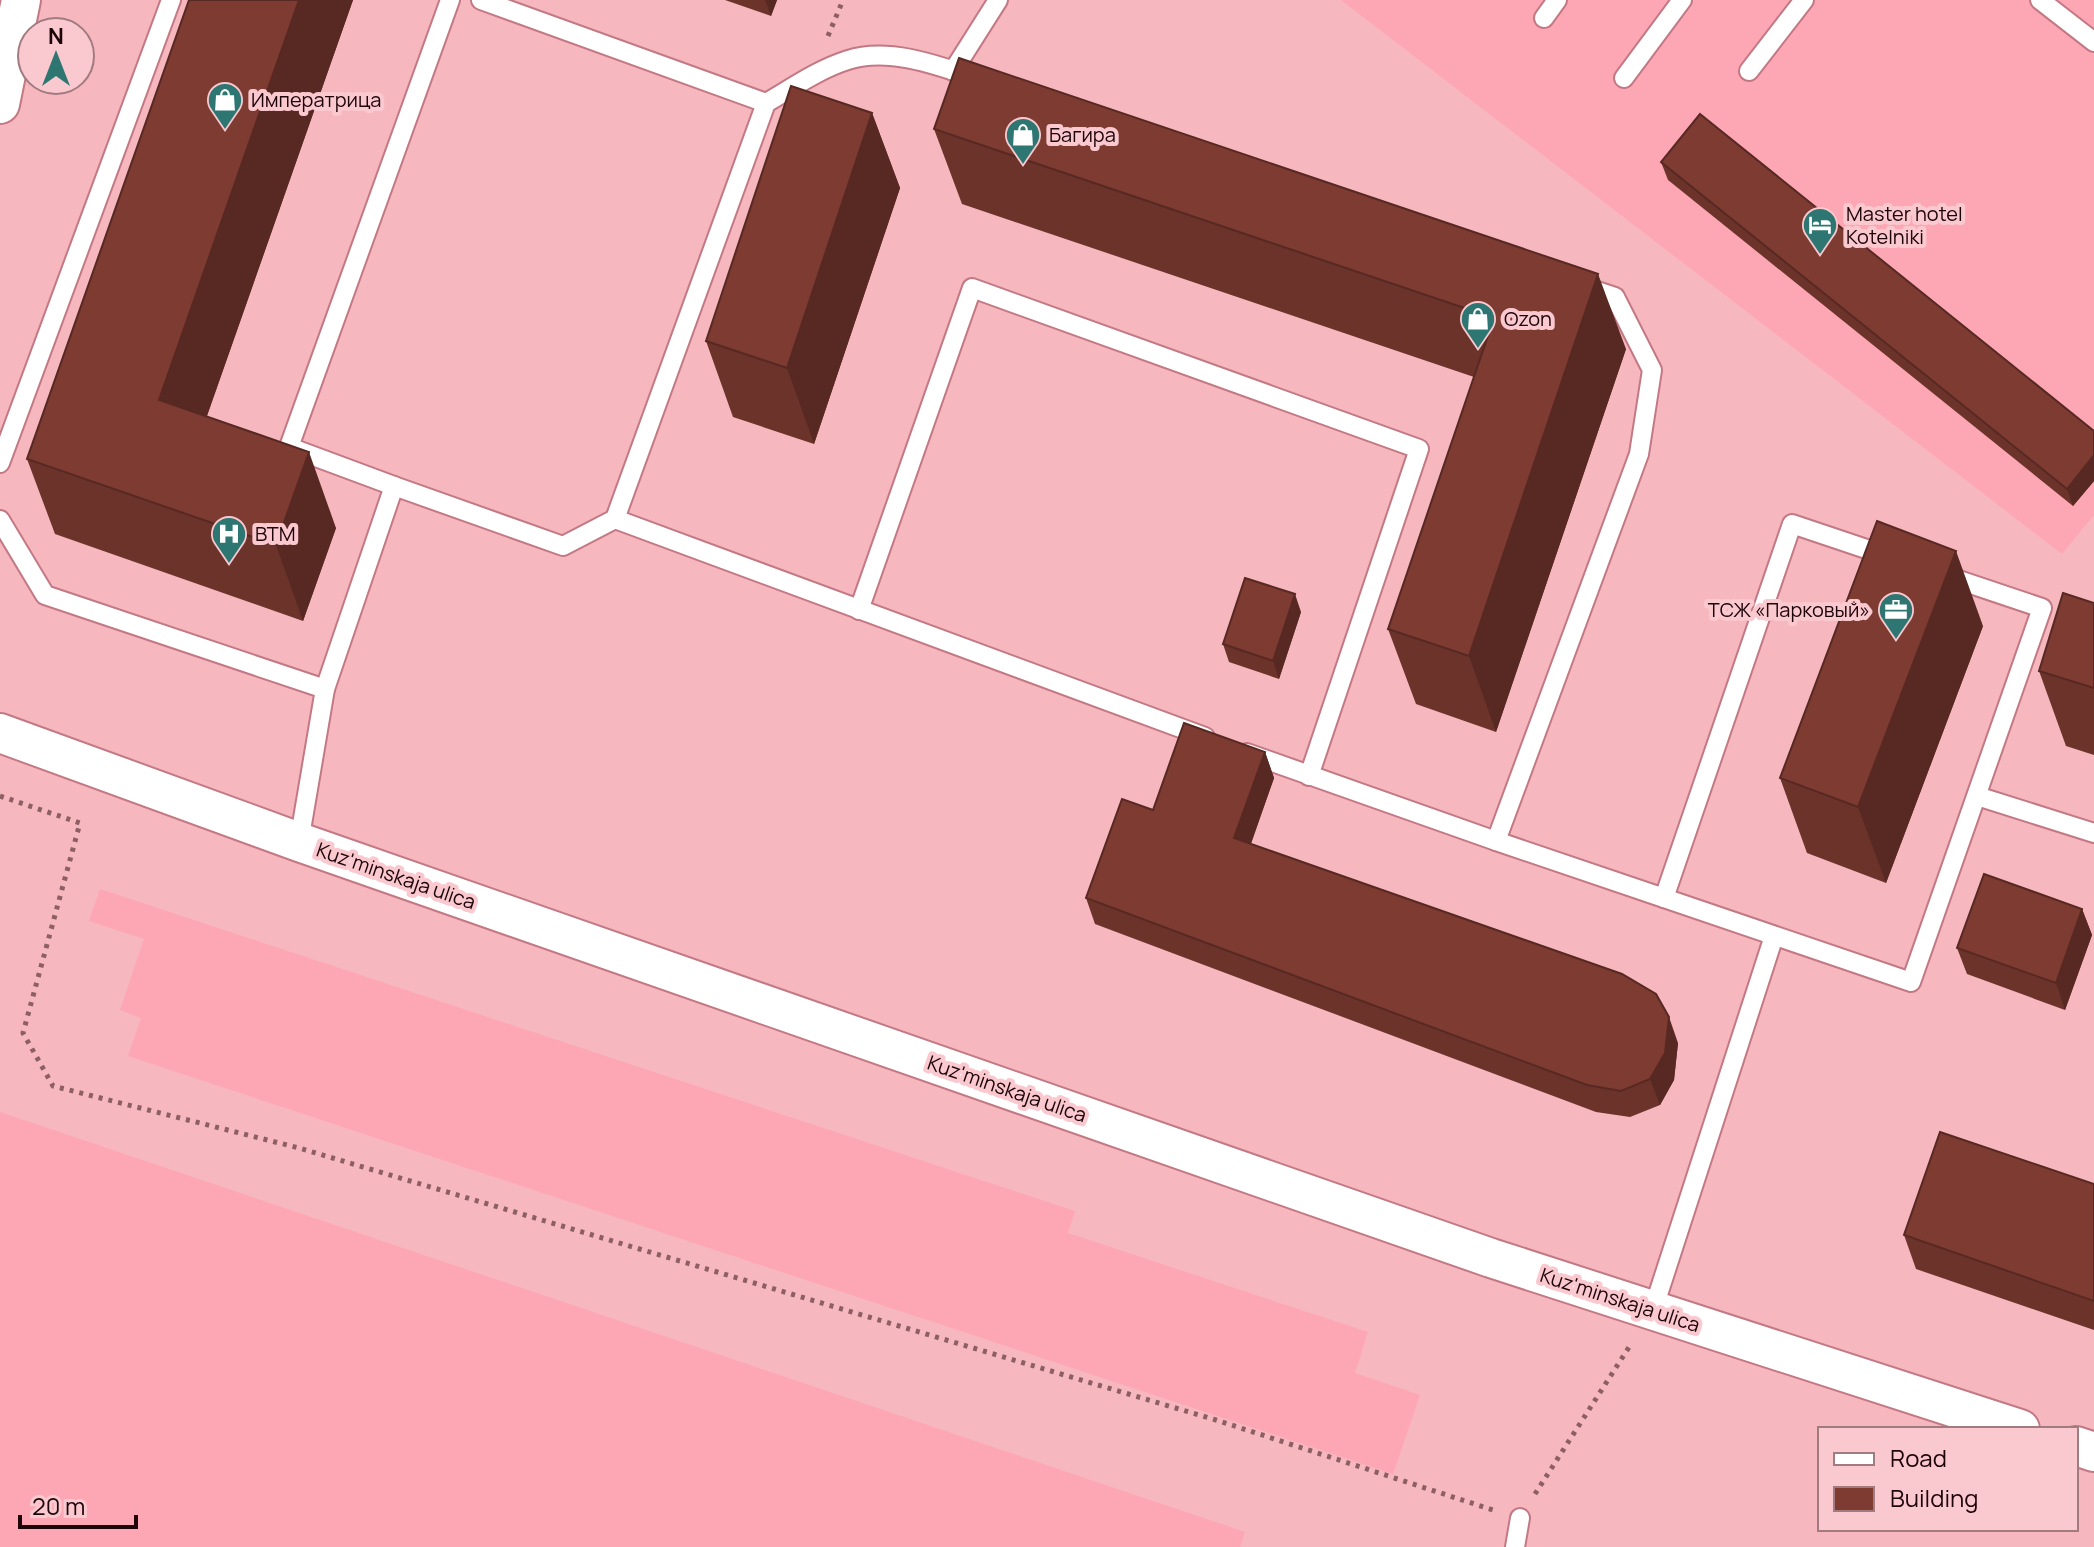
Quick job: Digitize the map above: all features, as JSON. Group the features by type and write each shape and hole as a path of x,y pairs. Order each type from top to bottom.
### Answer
{"street":[{"path":"0,104 21,0"},
{"name":"Kuz'minskaja ulica","path":"0,733 299,842 1491,1258 2014,1427"}],"lane":[{"path":"0,463 171,0"},
{"path":"450,0 289,447 563,546 615,519 766,103 850,59 890,55 999,86"},
{"path":"481,0 766,103"},
{"path":"953,71 998,0"},
{"path":"1544,18 1557,0"},
{"path":"1624,78 1682,0"},
{"path":"1749,71 1804,0"},
{"path":"2040,0 2094,42"},
{"path":"1496,841 1639,454 1652,370 1615,297 1570,282"},
{"path":"859,610 972,288 1419,449 1309,776"},
{"path":"299,842 325,689 394,486"},
{"path":"615,519 1309,776 1496,841 1911,982 2048,609 1792,524 1664,898"},
{"path":"0,520 45,595 325,689"},
{"path":"1977,796 2094,833"},
{"path":"1653,1310 1774,936"},
{"path":"1515,1547 1520,1518"}],"path":[{"path":"0,796 80,823 23,1033 53,1086 329,1157 1216,1420 1520,1518 1653,1310"}],"shaded area":[{"path":"1341,0 2094,0 2094,515 2062,554"},
{"path":"100,889 1075,1211 1068,1233 1368,1332 1355,1373 1420,1395 1393,1474 128,1056 141,1018 120,1010 144,939 89,921"},
{"path":"0,1112 1245,1532 1240,1547 0,1547"}],"building":[{"path":"189,0 299,0 159,400 309,452 276,545 27,459"},
{"path":"959,58 1598,274 1469,656 1388,629 1494,318 934,129"},
{"path":"791,86 872,113 787,368 706,341"},
{"path":"1700,114 2094,431 2094,455 2067,489 1661,162"},
{"path":"1877,521 1956,551 1858,807 1780,778"},
{"path":"1245,578 1295,594 1273,661 1223,644"},
{"path":"2063,593 2094,603 2094,688 2039,671"},
{"path":"1184,723 1265,752 1234,838 1622,974 1656,994 1669,1017 1665,1053 1650,1079 1621,1091 1587,1085 1086,898 1122,799 1153,810"},
{"path":"1984,874 2082,909 2056,983 1957,948"},
{"path":"1940,1132 2094,1184 2094,1301 1904,1235"}],"place":[{"name":"Императрица","path":"225,131"},
{"name":"Багира","path":"1023,166"},
{"name":"Master hotel Kotelniki","path":"1820,256"},
{"name":"Ozon","path":"1478,350"},
{"name":"ВТМ","path":"229,565"},
{"name":"ТСЖ «Парковый»","path":"1896,641"}]}
